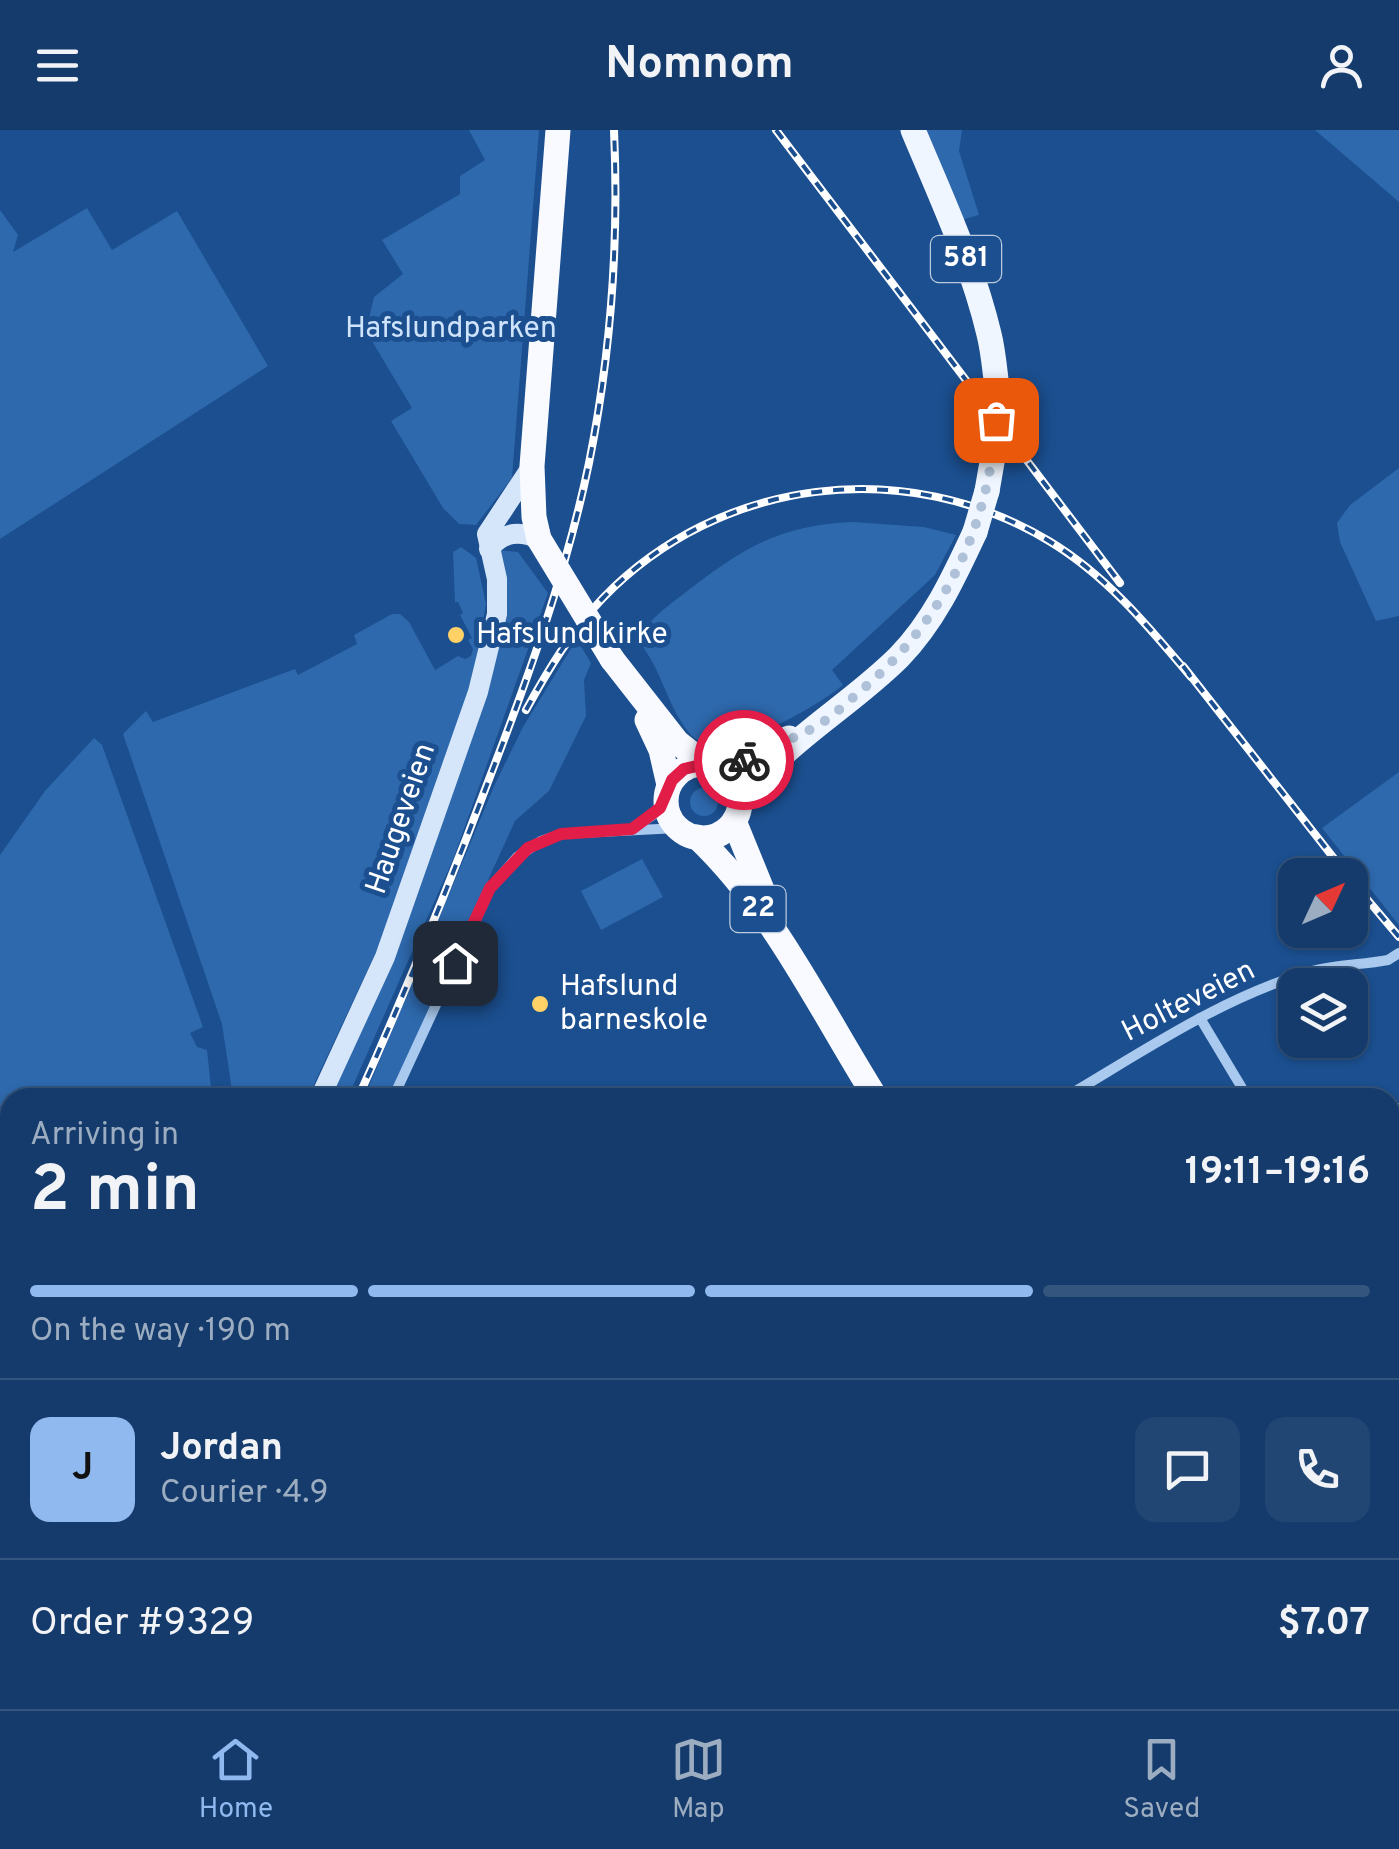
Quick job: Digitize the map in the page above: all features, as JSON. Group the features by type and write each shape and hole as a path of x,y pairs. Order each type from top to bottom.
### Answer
{"highway":[{"name":"22","path":"558,130 532,466 539,538 661,750 669,815 730,870 810,987 870,1088"},
{"name":"22","path":"612,660 677,742 736,782 737,812 757,883 810,987"},
{"path":"668,793 684,769 713,766"},
{"path":"687,833 718,835 737,812"}],"main road":[{"name":"581","path":"737,812 764,773 873,681 920,632 941,602 975,532 987,491 998,396 990,338 960,239 913,130"},
{"name":"Haugeveien","path":"325,1088 385,957 478,692 498,614 497,579 486,541 489,528 532,466"},
{"path":"489,550 510,534 539,538"},
{"name":"581","path":"713,766 816,726"}],"street":[{"path":"632,829 653,815 668,793"},
{"path":"398,1088 490,888 528,848 552,837 632,829 687,833"},
{"name":"Holteveien","path":"1081,1088 1200,1018 1309,972 1388,960 1399,953"},
{"path":"1200,1018 1242,1088"}],"green space":[{"name":"Hafslundparken","path":"469,130 539,130 512,478 476,525 459,524 443,508 391,421 412,408 366,331 374,297 403,274 382,240 460,194 460,176 485,160"},
{"path":"923,130 962,130 959,151 979,215 961,220"},
{"path":"1315,130 1399,130 1399,202"},
{"name":"Hafslundparken","path":"87,208 112,250 177,211 268,366 0,539 0,210 18,235 13,252"},
{"path":"1399,468 1399,616 1376,621 1340,542 1337,523 1350,505"},
{"path":"853,522 924,527 956,535 935,575 832,670 843,685 802,712 748,738 719,746 697,740 683,724 638,641 647,626 665,608 744,551 804,528"},
{"path":"461,547 476,558 486,604 472,684 379,946 312,1088 232,1088 222,1024 123,734 146,711 153,722 295,669 298,675 357,644 354,635 392,614 400,614 409,622 435,670 458,656 471,656 473,649 468,640 472,638 455,602 453,552"},
{"path":"489,549 518,552 548,593 454,857 352,1088 325,1088 363,1010 490,650"},
{"path":"579,643 591,663 584,680 586,716 549,791 515,821 488,880 490,888 397,1088 368,1088 495,784 523,727 572,647"},
{"path":"94,738 102,745 203,1027 190,1033 197,1047 207,1050 211,1088 0,1088 0,855 45,791"},
{"path":"1399,772 1399,925 1368,886 1368,858 1346,858 1322,828"},
{"path":"704,788 714,792 718,802 714,812 704,816 694,812 690,802 694,792"},
{"path":"642,859 663,897 601,930 581,891"}],"railway":[{"path":"362,1088 475,815 533,659 570,542 597,422 608,339 614,255 614,130"},
{"path":"776,130 1120,583"},
{"path":"526,710 581,623 650,557 702,526 758,504 816,492 876,489 935,497 994,514 1049,541 1108,586 1191,677"},
{"path":"1183,666 1334,858"},
{"path":"1368,900 1399,937"}],"way so far":[{"path":"744,760 816,726 873,681 920,632 941,602 975,532 993,461 996,420"}],"place":[{"name":"Hafslund kirke","path":"456,635"},
{"name":"Hafslund barneskole","path":"540,1004"}],"route":[{"path":"455,963 490,888 528,848 561,834 632,829 660,808 672,780 684,769 694,764 720,768 744,760"}]}
